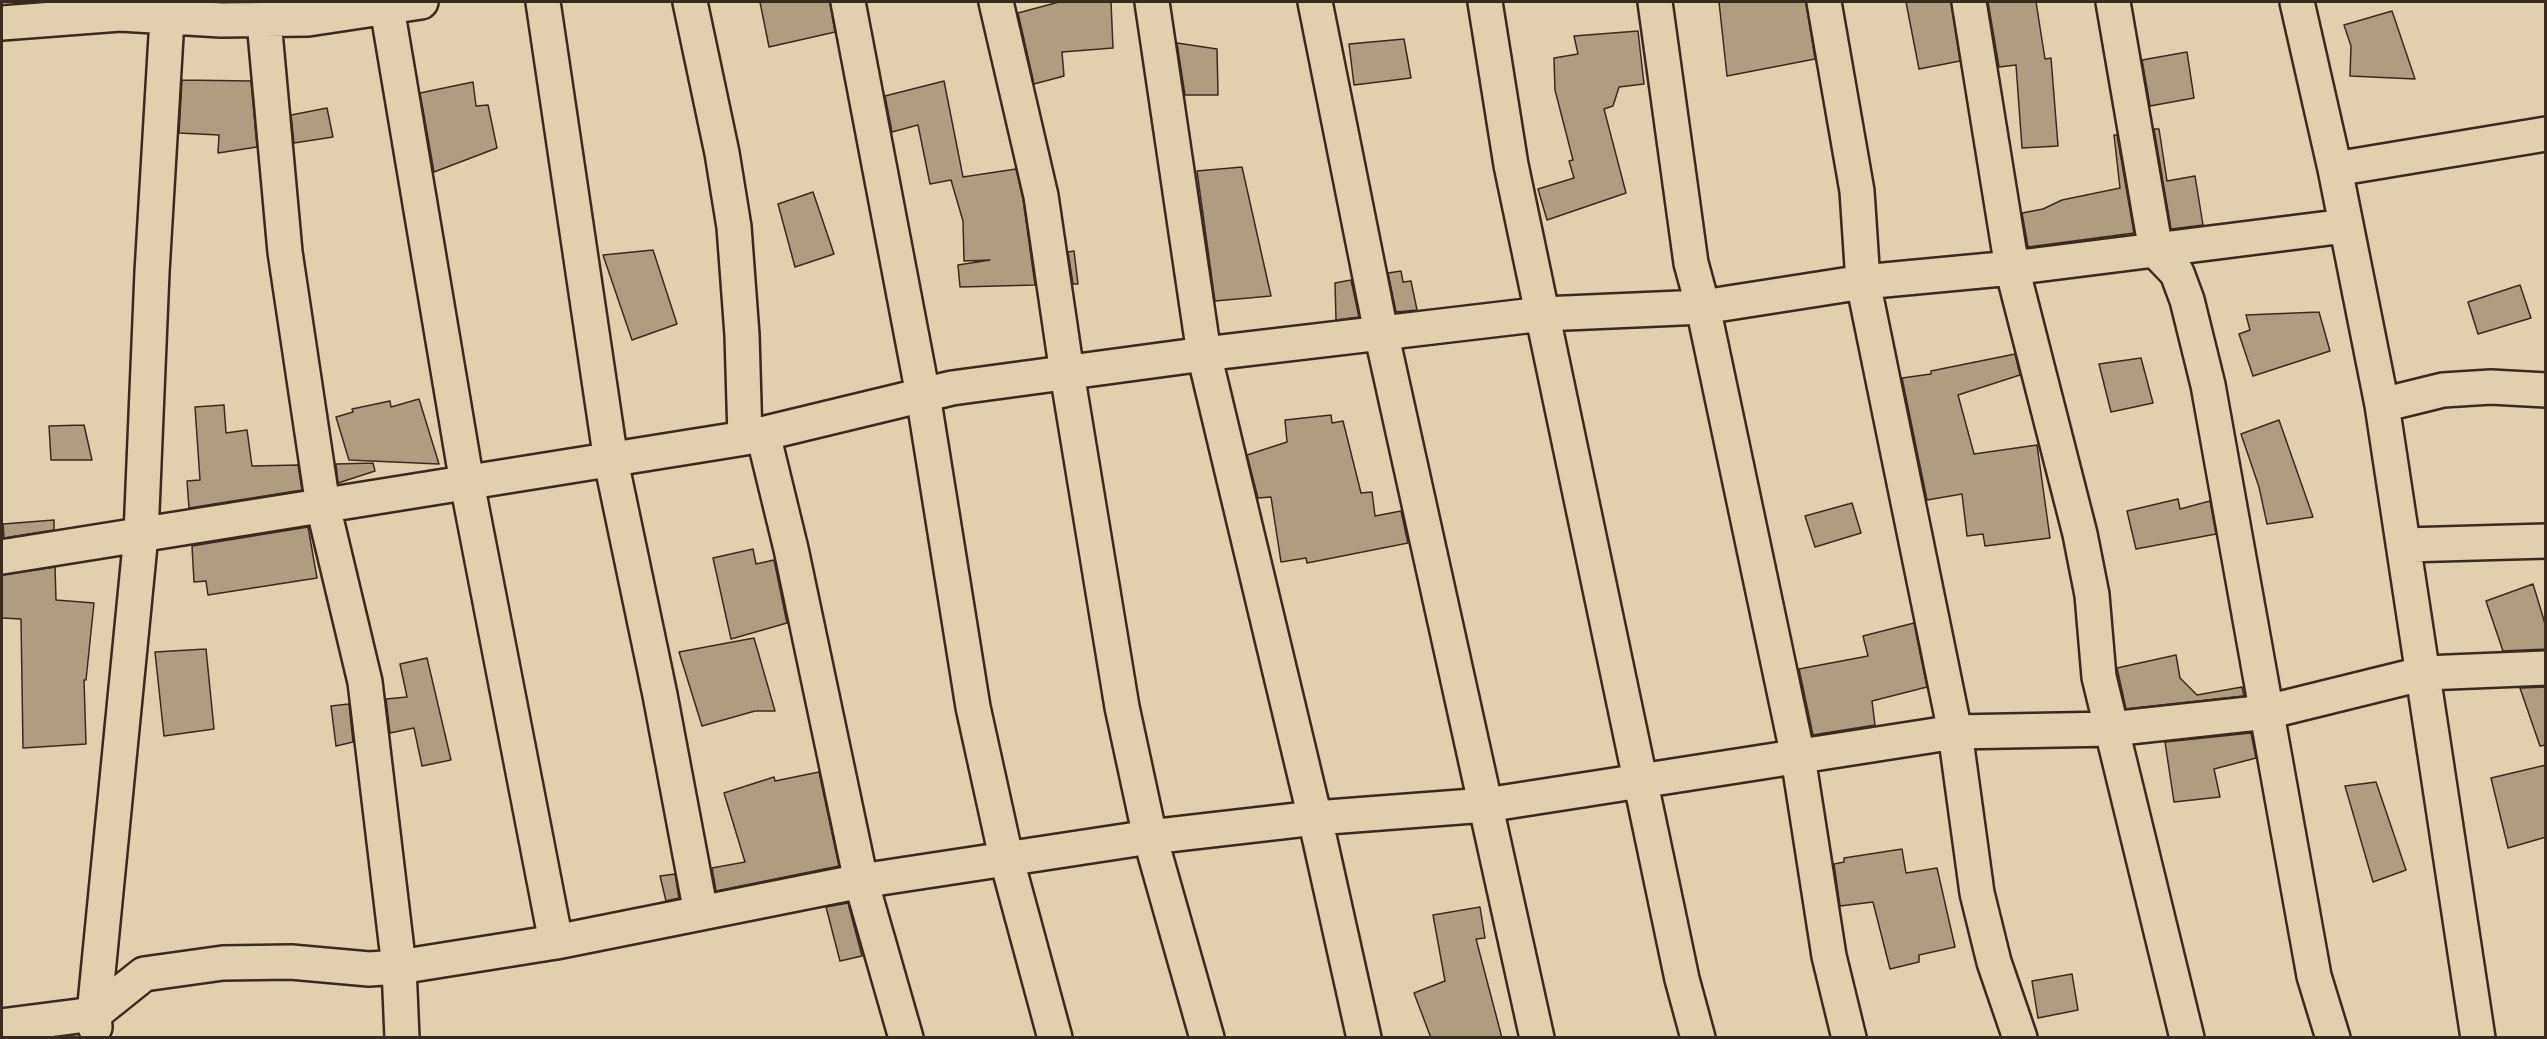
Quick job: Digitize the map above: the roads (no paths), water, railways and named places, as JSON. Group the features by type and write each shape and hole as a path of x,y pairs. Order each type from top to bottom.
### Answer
{"street":[{"path":"2,23 167,10 264,21 308,19 387,5 421,2"},
{"path":"543,2 611,461 660,695 701,913"},
{"path":"690,2 722,153 734,227 742,335 754,436 791,549 861,880 906,1038"},
{"path":"848,2 923,395 973,707 1006,857 1055,1038"},
{"path":"996,2 1041,196 1067,373 1122,707 1150,837 1207,1038"},
{"path":"1152,2 1204,354 1315,818 1364,1038"},
{"path":"1315,2 1381,332 1537,1038"},
{"path":"1485,2 1510,165 1682,979 1698,1038"},
{"path":"1655,2 1691,263 1703,307 1797,757 1830,956 1849,1038"},
{"path":"1824,2 1857,191 1863,282 1955,732 1977,893 1994,962 2019,1038"},
{"path":"1969,2 2012,268 2080,534 2092,595 2099,677 2187,1038"},
{"path":"2113,2 2156,251 2177,273 2187,300 2208,385 2314,976 2333,1038"},
{"path":"2297,2 2335,169 2382,405 2425,673 2478,1038"},
{"path":"387,5 467,483 556,942"},
{"path":"95,1026 141,536 167,10"},
{"path":"264,21 285,252 323,507 364,682 399,967 402,1038"},
{"path":"2335,169 2546,134"},
{"path":"2,557 611,461 754,436 952,388 1204,354 1543,314 1703,307 1863,282 2012,268 2345,226"},
{"path":"2382,405 2443,390 2491,387 2546,390"},
{"path":"2405,545 2546,541"},
{"path":"2,1026 95,1026 144,974 224,963 291,962 369,969 399,967 556,942 861,880 1006,857 1150,837 1315,818 1486,805 1955,732 2111,729 2267,711 2425,673 2546,668"}]}
